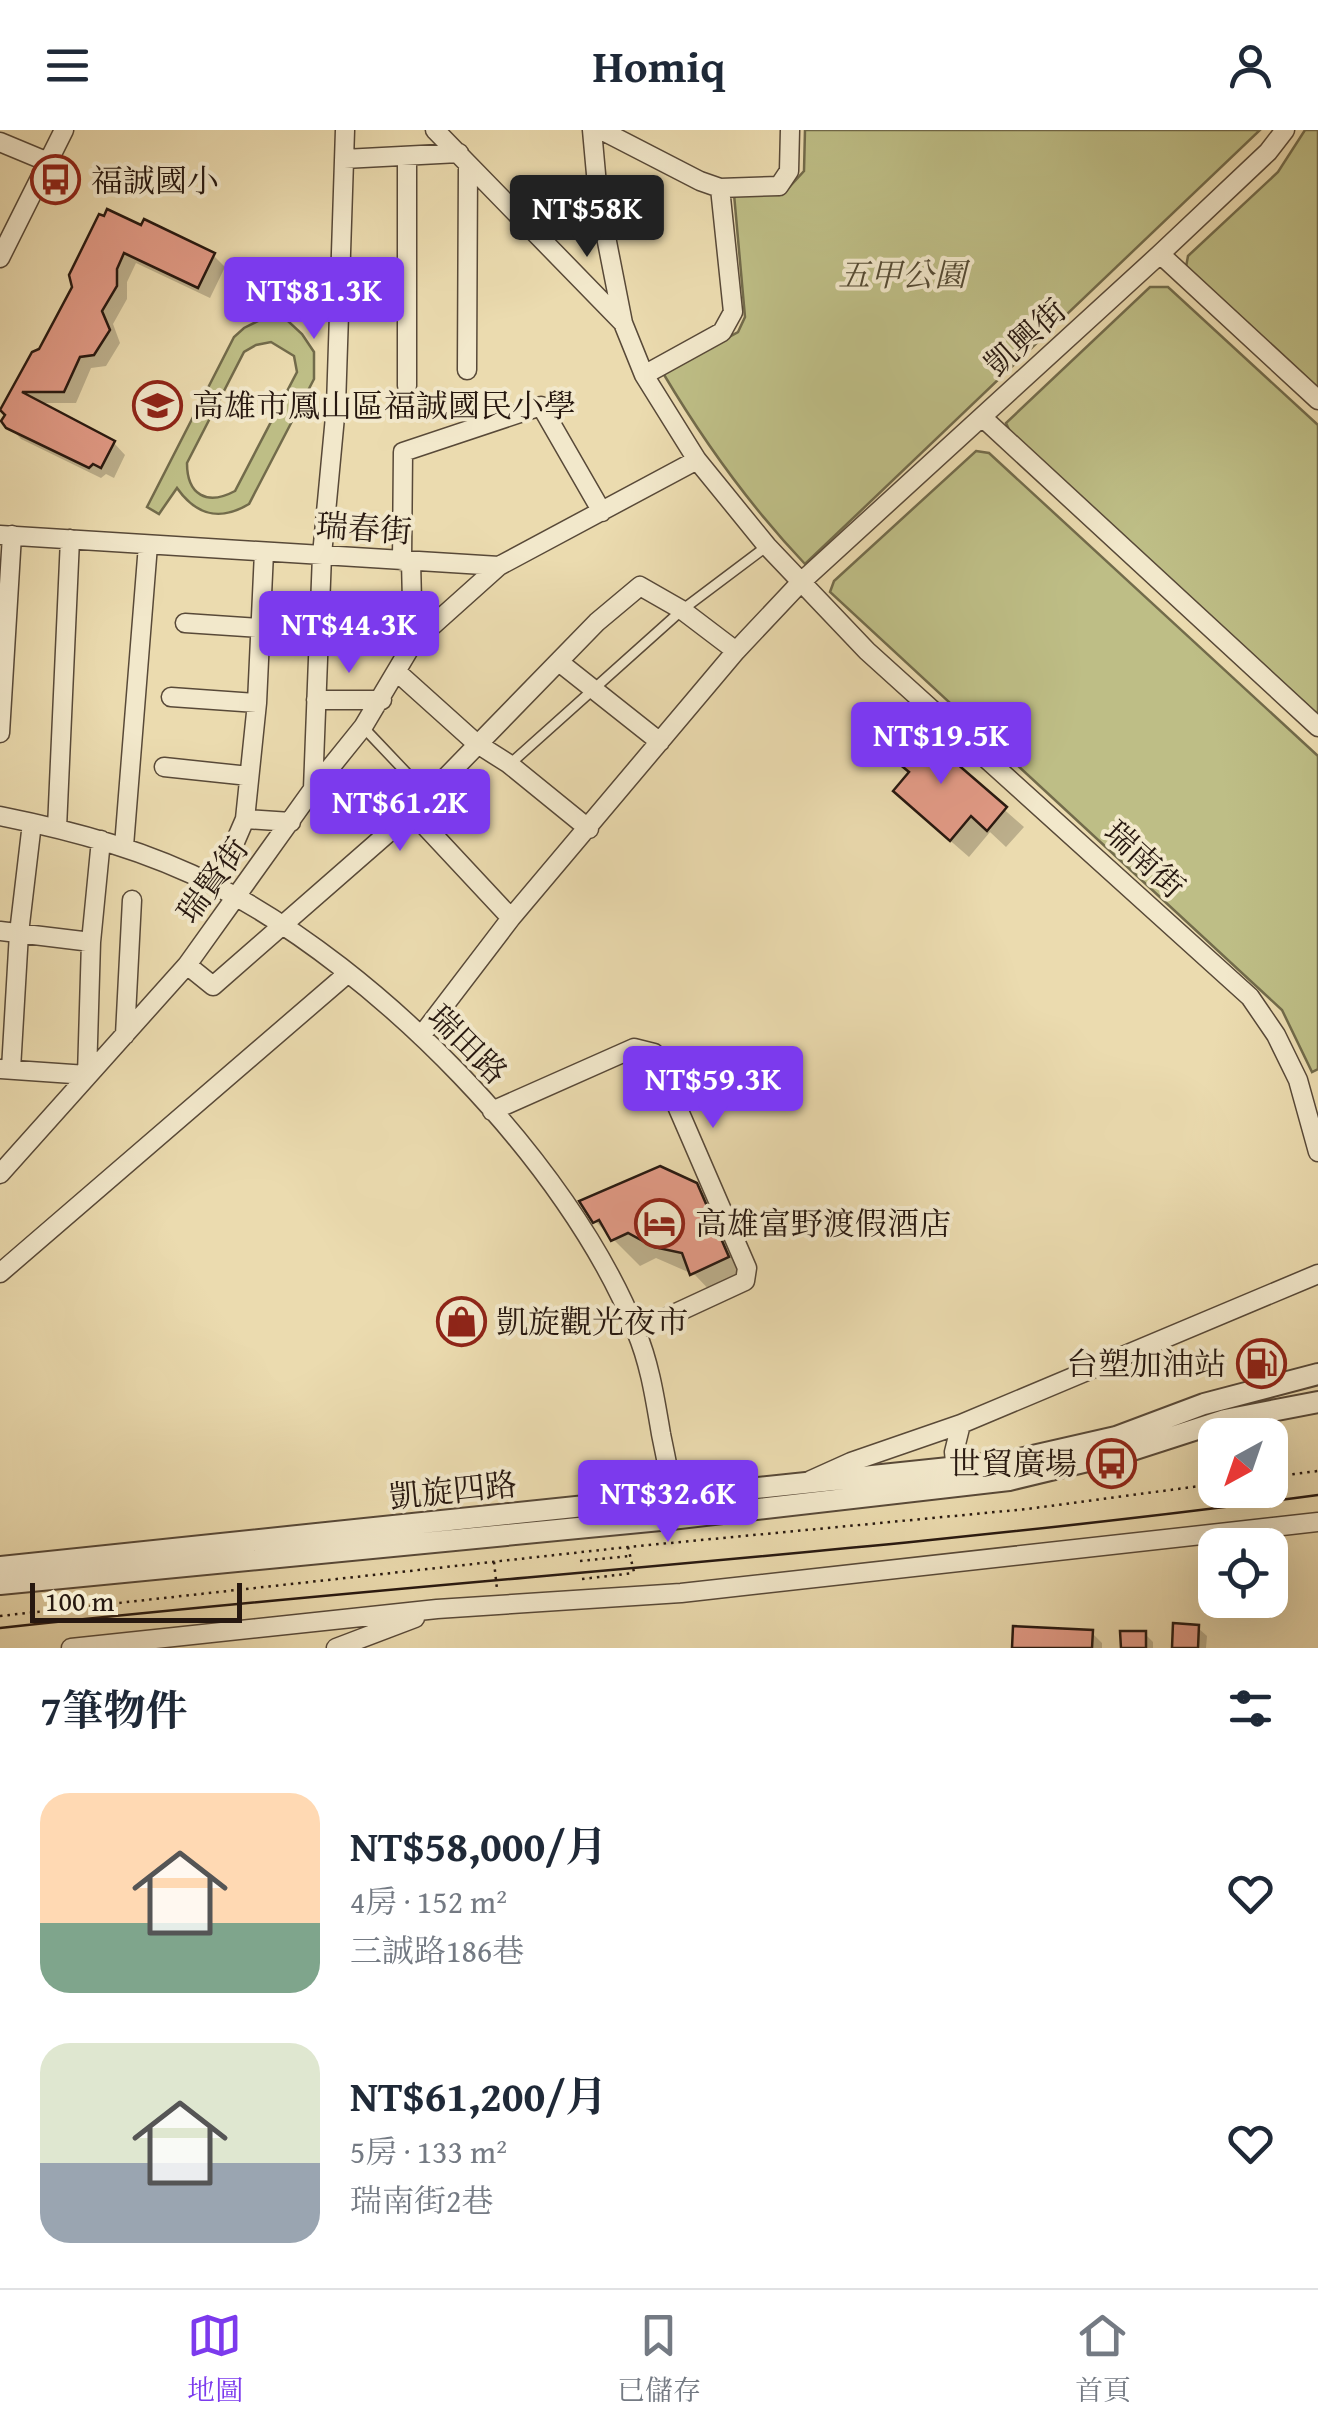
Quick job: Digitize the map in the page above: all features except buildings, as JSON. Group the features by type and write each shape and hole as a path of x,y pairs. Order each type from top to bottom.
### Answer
{"street":[{"path":"0,258 64,130"},
{"path":"313,789 322,556 336,406 344,130"},
{"path":"435,130 624,323"},
{"path":"592,130 598,196 624,323"},
{"path":"601,130 720,188 779,186 789,171 790,130"},
{"name":"凱興街","path":"421,1036 511,918 736,650 800,583 1160,254 1268,152 1285,130"},
{"path":"0,142 48,162"},
{"path":"407,156 407,386"},
{"path":"344,159 464,159"},
{"path":"464,159 467,370"},
{"path":"644,375 722,332 733,312 720,188"},
{"path":"1160,254 1318,400"},
{"name":"瑞南街","path":"624,323 644,375 697,460 800,583 868,651 1250,997 1312,1104 1318,1152"},
{"path":"319,631 413,643 403,452 541,406 602,512"},
{"path":"982,417 1318,727"},
{"path":"498,566 697,460"},
{"path":"0,733 6,535"},
{"name":"瑞春街","path":"6,535 498,566"},
{"path":"57,828 70,540"},
{"path":"124,846 148,545"},
{"path":"216,886 245,818 257,703 264,552"},
{"name":"瑞賢街","path":"0,1174 187,965 313,789 364,727 413,643 498,566"},
{"path":"187,965 214,986 412,812 597,622 640,586 682,610 736,650"},
{"path":"185,623 260,628"},
{"path":"559,662 660,742"},
{"path":"397,672 476,743 509,764 588,828"},
{"path":"171,697 257,703"},
{"path":"316,700 382,700"},
{"path":"164,767 249,776"},
{"path":"412,812 511,918"},
{"name":"瑞田路","path":"0,816 124,846 216,886 283,925 421,1036 530,1153 608,1269 651,1374 672,1509"},
{"path":"245,818 290,822"},
{"path":"32,823 9,932 5,1069 87,1075 91,942 101,840"},
{"path":"125,1035 132,900"},
{"path":"9,932 91,942"},
{"path":"0,1273 347,974"},
{"path":"492,1111 634,1048 654,1053 746,1268 745,1281 636,1332"},
{"path":"803,1484 851,1462 961,1424 1318,1274"},
{"name":"凱旋四路","path":"0,1584 956,1477 1116,1436 1204,1404 1318,1374"},
{"name":"凱旋四路","path":"0,1567 672,1509 803,1484 956,1477 1010,1480 1129,1451 1225,1420 1318,1402"},
{"path":"956,1477 954,1452 961,1424"},
{"path":"336,1648 437,1609 499,1593 681,1593 1318,1522"},
{"path":"72,1648 437,1609"}],"lane":[{"path":"509,764 682,610 767,546"},
{"path":"364,727 418,785"}],"path":[{"path":"1288,1475 1318,1471"},
{"path":"0,1616 628,1547 1027,1509 1198,1486"},
{"path":"628,1547 635,1579"},
{"path":"580,1562 630,1556"},
{"path":"494,1562 499,1593"},
{"path":"495,1570 501,1569"},
{"path":"582,1580 634,1573"}],"green space":[{"name":"五甲公園","path":"805,130 1260,130 805,564 729,473 663,373 738,332 745,317 734,194 782,195 804,171"},
{"path":"1305,130 1318,130 1318,388 1186,267 1188,256 1278,172"},
{"path":"1150,287 1168,287 1318,425 1318,715 1010,432 1006,423"},
{"path":"270,315 288,321 314,352 314,379 249,504 228,513 209,513 192,504 177,488 159,514 147,507 234,337","holes":["271,342 294,356 297,372 235,491 216,497 200,495 191,483 187,463 244,352"]},
{"path":"976,451 989,453 1318,756 1318,1069 1312,1072 1282,1010 830,592 834,581"}],"tram line":[{"path":"0,1628 989,1534 1318,1495"}],"place":[{"name":"福誠國小","path":"56,180"},
{"name":"高雄市鳳山區福誠國民小學","path":"157,405"},
{"name":"高雄富野渡假酒店","path":"660,1223"},
{"name":"凱旋觀光夜市","path":"461,1321"},
{"name":"台塑加油站","path":"1261,1363"},
{"name":"世貿廣場","path":"1112,1463"}]}
